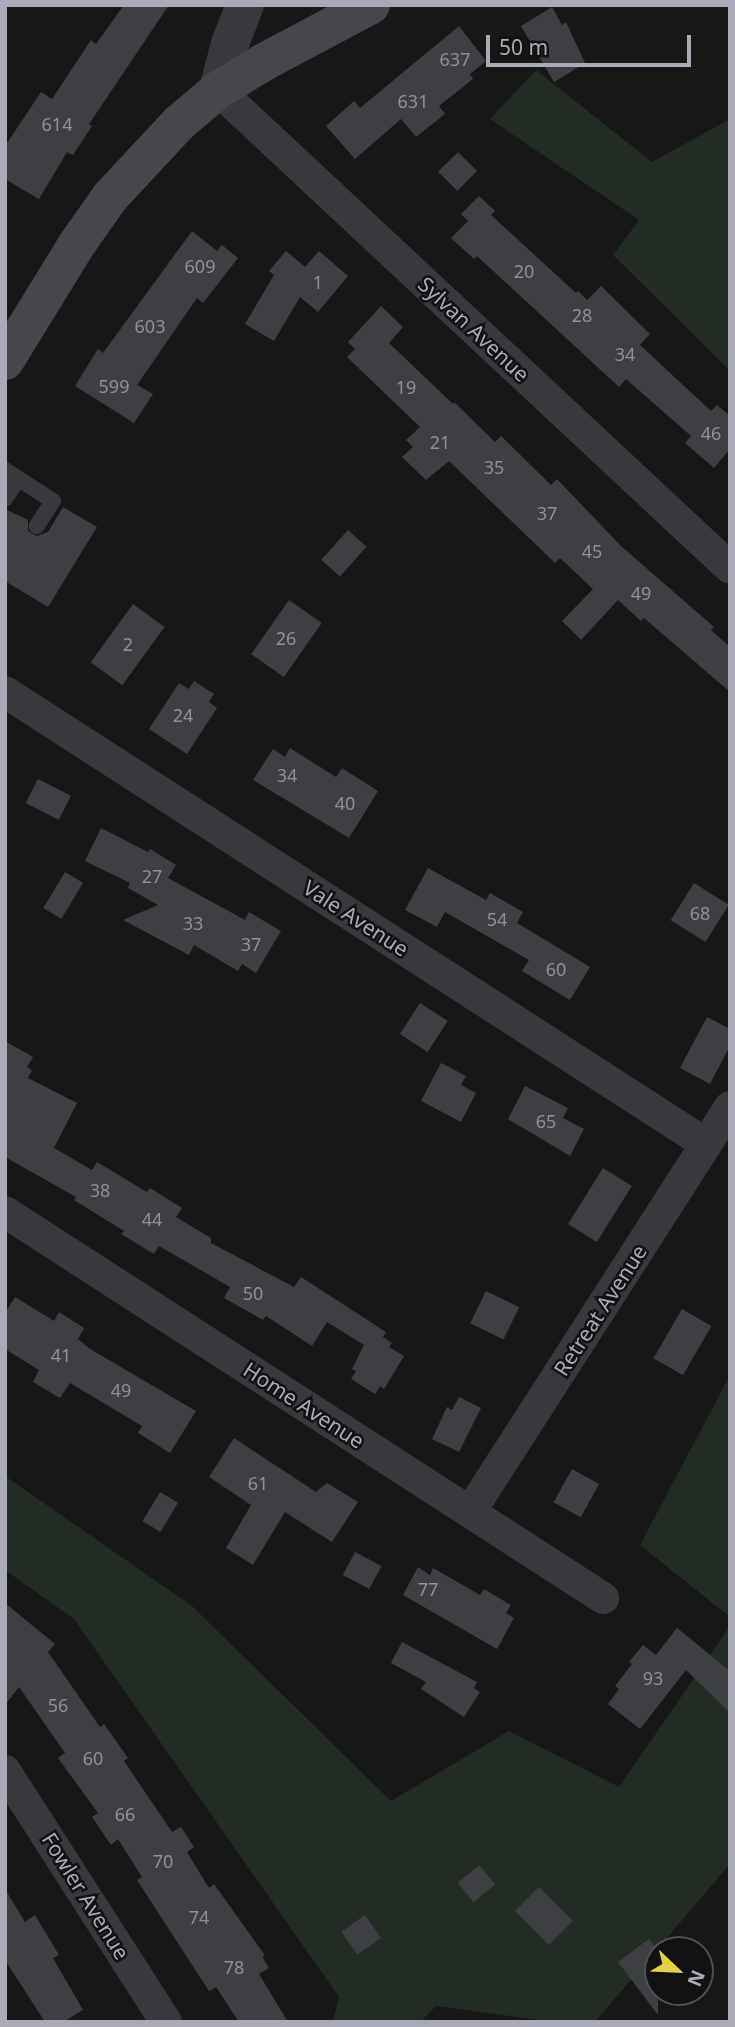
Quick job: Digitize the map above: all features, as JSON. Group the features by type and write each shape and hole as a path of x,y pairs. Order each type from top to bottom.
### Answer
{"main road":[{"path":"5,361 77,244 110,197 145,157 218,90 264,62 371,5"}],"street":[{"path":"218,90 230,44 245,5"},
{"name":"Sylvan Avenue","path":"218,90 730,568"},
{"name":"Vale Avenue","path":"5,692 706,1144"},
{"name":"Retreat Avenue","path":"470,1512 730,1107"},
{"name":"Home Avenue","path":"5,1212 603,1598"},
{"name":"Fowler Avenue","path":"5,1772 166,2022"}],"lane":[{"path":"5,499 12,475 53,501 37,526"}],"shaded area":[{"path":"536,70 652,162 730,119 730,371 613,255 639,220 490,119"},
{"path":"730,1375 730,1617 640,1545"},
{"path":"5,1476 192,1606 391,1801 509,1731 619,1787 730,1626 730,1864 668,1936 644,1936 644,1965 595,2022 555,2022 436,2006 420,2022 333,2022 339,1997 74,1619 5,1570"}],"building":[{"path":"124,5 169,5 89,124 92,126 73,155 67,152 39,199 5,179 5,146 41,92 52,99 91,40 96,44"},
{"path":"552,7 562,25 566,22 585,63 554,82 521,26"},
{"path":"459,26 486,61 470,74 473,79 439,106 445,114 416,137 401,119 355,159 326,126 354,101 360,108"},
{"path":"458,152 477,171 457,191 438,172"},
{"path":"479,196 495,211 491,215 576,293 578,291 587,300 601,286 650,334 640,345 711,411 717,405 730,416 730,449 714,468 685,443 691,436 626,379 619,387 477,256 474,259 451,238 468,221 461,214"},
{"path":"192,231 217,251 222,245 238,258 203,303 197,298 137,385 153,394 134,423 75,386 98,349 103,353"},
{"path":"286,251 305,267 319,251 348,276 318,312 300,297 274,341 245,324 274,275 269,271"},
{"path":"381,306 403,327 389,343 495,442 501,436 551,485 557,479 621,546 714,627 711,630 730,647 730,692 644,618 641,621 618,600 581,640 562,621 593,589 560,558 555,563 449,461 426,480 402,457 413,447 406,440 420,427 347,357 355,349 348,342"},
{"path":"63,507 97,527 48,607 5,581 5,509 28,520 28,531 37,536 48,532"},
{"path":"348,530 367,547 340,576 321,560"},
{"path":"289,600 322,623 284,677 251,654"},
{"path":"133,604 165,627 122,685 91,662"},
{"path":"194,681 214,694 209,702 217,708 187,754 149,729 179,683 189,689"},
{"path":"290,748 336,777 342,768 378,791 349,838 253,780 273,749 285,757"},
{"path":"38,779 71,796 59,820 26,803"},
{"path":"101,828 148,852 150,849 176,865 168,878 245,920 249,912 281,931 256,973 242,964 238,971 194,945 189,955 123,920 158,905 128,888 130,883 85,861"},
{"path":"428,868 486,900 490,893 523,912 517,923 590,967 570,1000 522,971 529,960 445,912 437,927 405,910"},
{"path":"65,872 83,883 61,919 43,908"},
{"path":"694,883 729,905 705,942 671,920"},
{"path":"420,1003 448,1021 428,1052 400,1034"},
{"path":"707,1017 730,1029 730,1046 710,1084 680,1068"},
{"path":"5,1041 33,1057 27,1067 32,1070 28,1078 77,1103 54,1148 92,1170 97,1162 147,1192 150,1188 182,1208 176,1217 211,1238 211,1243 294,1287 301,1277 386,1332 383,1337 392,1343 389,1347 404,1356 384,1389 380,1386 375,1394 351,1379 356,1371 352,1369 364,1345 327,1322 312,1346 266,1316 263,1320 224,1298 230,1287 159,1246 154,1254 121,1234 124,1231 74,1200 76,1197 5,1157"},
{"path":"441,1063 466,1076 461,1085 476,1093 461,1122 421,1101"},
{"path":"525,1086 568,1108 563,1118 584,1129 570,1156 508,1119"},
{"path":"603,1168 632,1186 597,1242 568,1224"},
{"path":"486,1291 519,1307 503,1340 470,1323"},
{"path":"15,1297 54,1321 59,1312 84,1328 78,1339 90,1349 196,1411 170,1453 138,1433 142,1426 70,1383 60,1398 33,1382 39,1370 5,1349 5,1313"},
{"path":"682,1309 711,1326 683,1375 654,1358"},
{"path":"459,1397 481,1408 459,1452 432,1439 447,1407 452,1410"},
{"path":"234,1438 316,1492 327,1483 358,1502 332,1542 285,1512 253,1565 226,1548 251,1505 209,1477"},
{"path":"572,1469 599,1484 581,1517 554,1502"},
{"path":"160,1492 178,1503 160,1532 142,1521"},
{"path":"355,1552 381,1566 369,1589 343,1575"},
{"path":"418,1567 430,1575 433,1568 480,1595 484,1589 511,1605 506,1613 514,1618 497,1649 403,1595"},
{"path":"5,1603 55,1644 48,1652 100,1727 104,1724 128,1758 124,1761 172,1832 181,1827 194,1847 187,1852 209,1888 214,1884 264,1954 263,1958 269,1968 259,1974 288,2022 239,2022 216,1987 209,1991 137,1880 142,1877 118,1839 111,1845 92,1817 98,1813 58,1758 65,1753 19,1687 5,1705"},
{"path":"677,1628 730,1671 730,1713 686,1670 640,1729 608,1704 619,1689 615,1686 632,1664 629,1662 643,1645 656,1655"},
{"path":"402,1642 477,1682 474,1688 480,1692 464,1717 421,1689 426,1682 391,1663"},
{"path":"479,1865 495,1884 474,1902 458,1883"},
{"path":"539,1887 573,1921 549,1945 515,1911"},
{"path":"5,1889 25,1922 35,1915 59,1955 53,1958 83,2010 63,2022 45,2022 5,1960"},
{"path":"365,1915 381,1938 357,1955 341,1932"},
{"path":"644,1943 644,1996 618,1962"}]}
